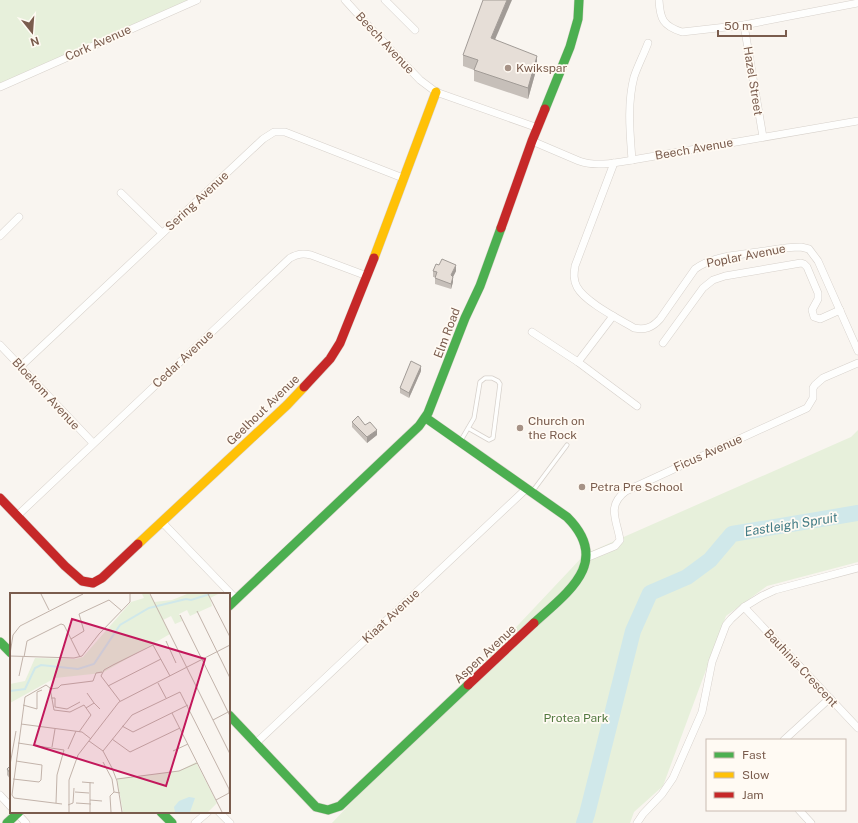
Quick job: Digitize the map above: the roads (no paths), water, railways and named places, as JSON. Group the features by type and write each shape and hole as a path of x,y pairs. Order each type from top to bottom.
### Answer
{"street":[{"name":"Cork Avenue","path":"0,87 197,0"},
{"name":"Beech Avenue","path":"345,0 420,80 436,92 538,128"},
{"path":"385,0 415,30"},
{"name":"Elm Road","path":"232,603 426,418 480,286 532,141 570,47 578,20 579,0"},
{"path":"659,0 662,20 674,30 682,32 744,24 858,3"},
{"name":"Hazel Street","path":"744,24 763,137"},
{"path":"632,160 630,95 634,76 648,43"},
{"name":"Geelhout Avenue","path":"0,498 65,566 82,581 93,583 102,578 287,405 330,359 340,343 367,276 436,92"},
{"name":"Beech Avenue","path":"532,141 586,164 597,164 614,163 858,122"},
{"name":"Sering Avenue","path":"20,366 263,139 274,132 285,132 403,178"},
{"name":"Poplar Avenue","path":"614,163 575,266 574,281 580,292 588,299 634,328 648,328 660,319 695,269 701,264 740,255 801,247 809,249 818,261 858,351"},
{"path":"121,193 162,233"},
{"path":"0,236 20,217"},
{"name":"Cedar Avenue","path":"17,516 290,258 303,254 311,255 367,276"},
{"path":"663,343 704,288 713,280 725,276 801,263 807,267 818,293 818,299 812,310 814,317 820,318 840,310"},
{"path":"578,362 614,316"},
{"path":"532,332 578,362 637,406"},
{"name":"Bloekom Avenue","path":"0,345 93,443"},
{"name":"Ficus Avenue","path":"586,558 615,546 620,540 614,516 614,508 620,496 626,491 807,408 813,398 813,388 818,381 858,363"},
{"name":"Aspen Avenue","path":"230,716 316,807 325,811 332,811 340,806 573,587 580,576 587,554 583,537 577,526 567,517 426,418"},
{"name":"Kiaat Avenue","path":"256,743 529,491"},
{"path":"162,522 223,593"},
{"path":"637,823 643,814 662,794 673,778 702,712 712,662 722,634 731,618 744,607 775,590 858,568"},
{"name":"Bauhinia Crescent","path":"744,607 858,728"},
{"path":"0,642 10,653"},
{"path":"785,739 830,698"},
{"path":"0,795 10,805"},
{"path":"800,811 811,823"},
{"path":"7,823 14,813"},
{"path":"18,813 26,823"},
{"path":"162,813 172,823"},
{"path":"195,823 207,813"},
{"path":"220,813 230,823"}],"lane":[{"path":"460,442 475,413 480,382 485,378 492,378 498,381 500,384 493,438 489,440 468,428"},
{"path":"529,491 567,445"}],"waterway":[{"name":"Eastleigh Spruit","path":"584,823 633,631 650,593 687,577 710,560 732,534 858,513"}],"place":[{"name":"Kwikspar","path":"508,68"},
{"name":"Church on the Rock","path":"520,428"},
{"name":"Petra Pre School","path":"582,487"}],"park label":[{"name":"Protea Park","path":"576,718"}]}
